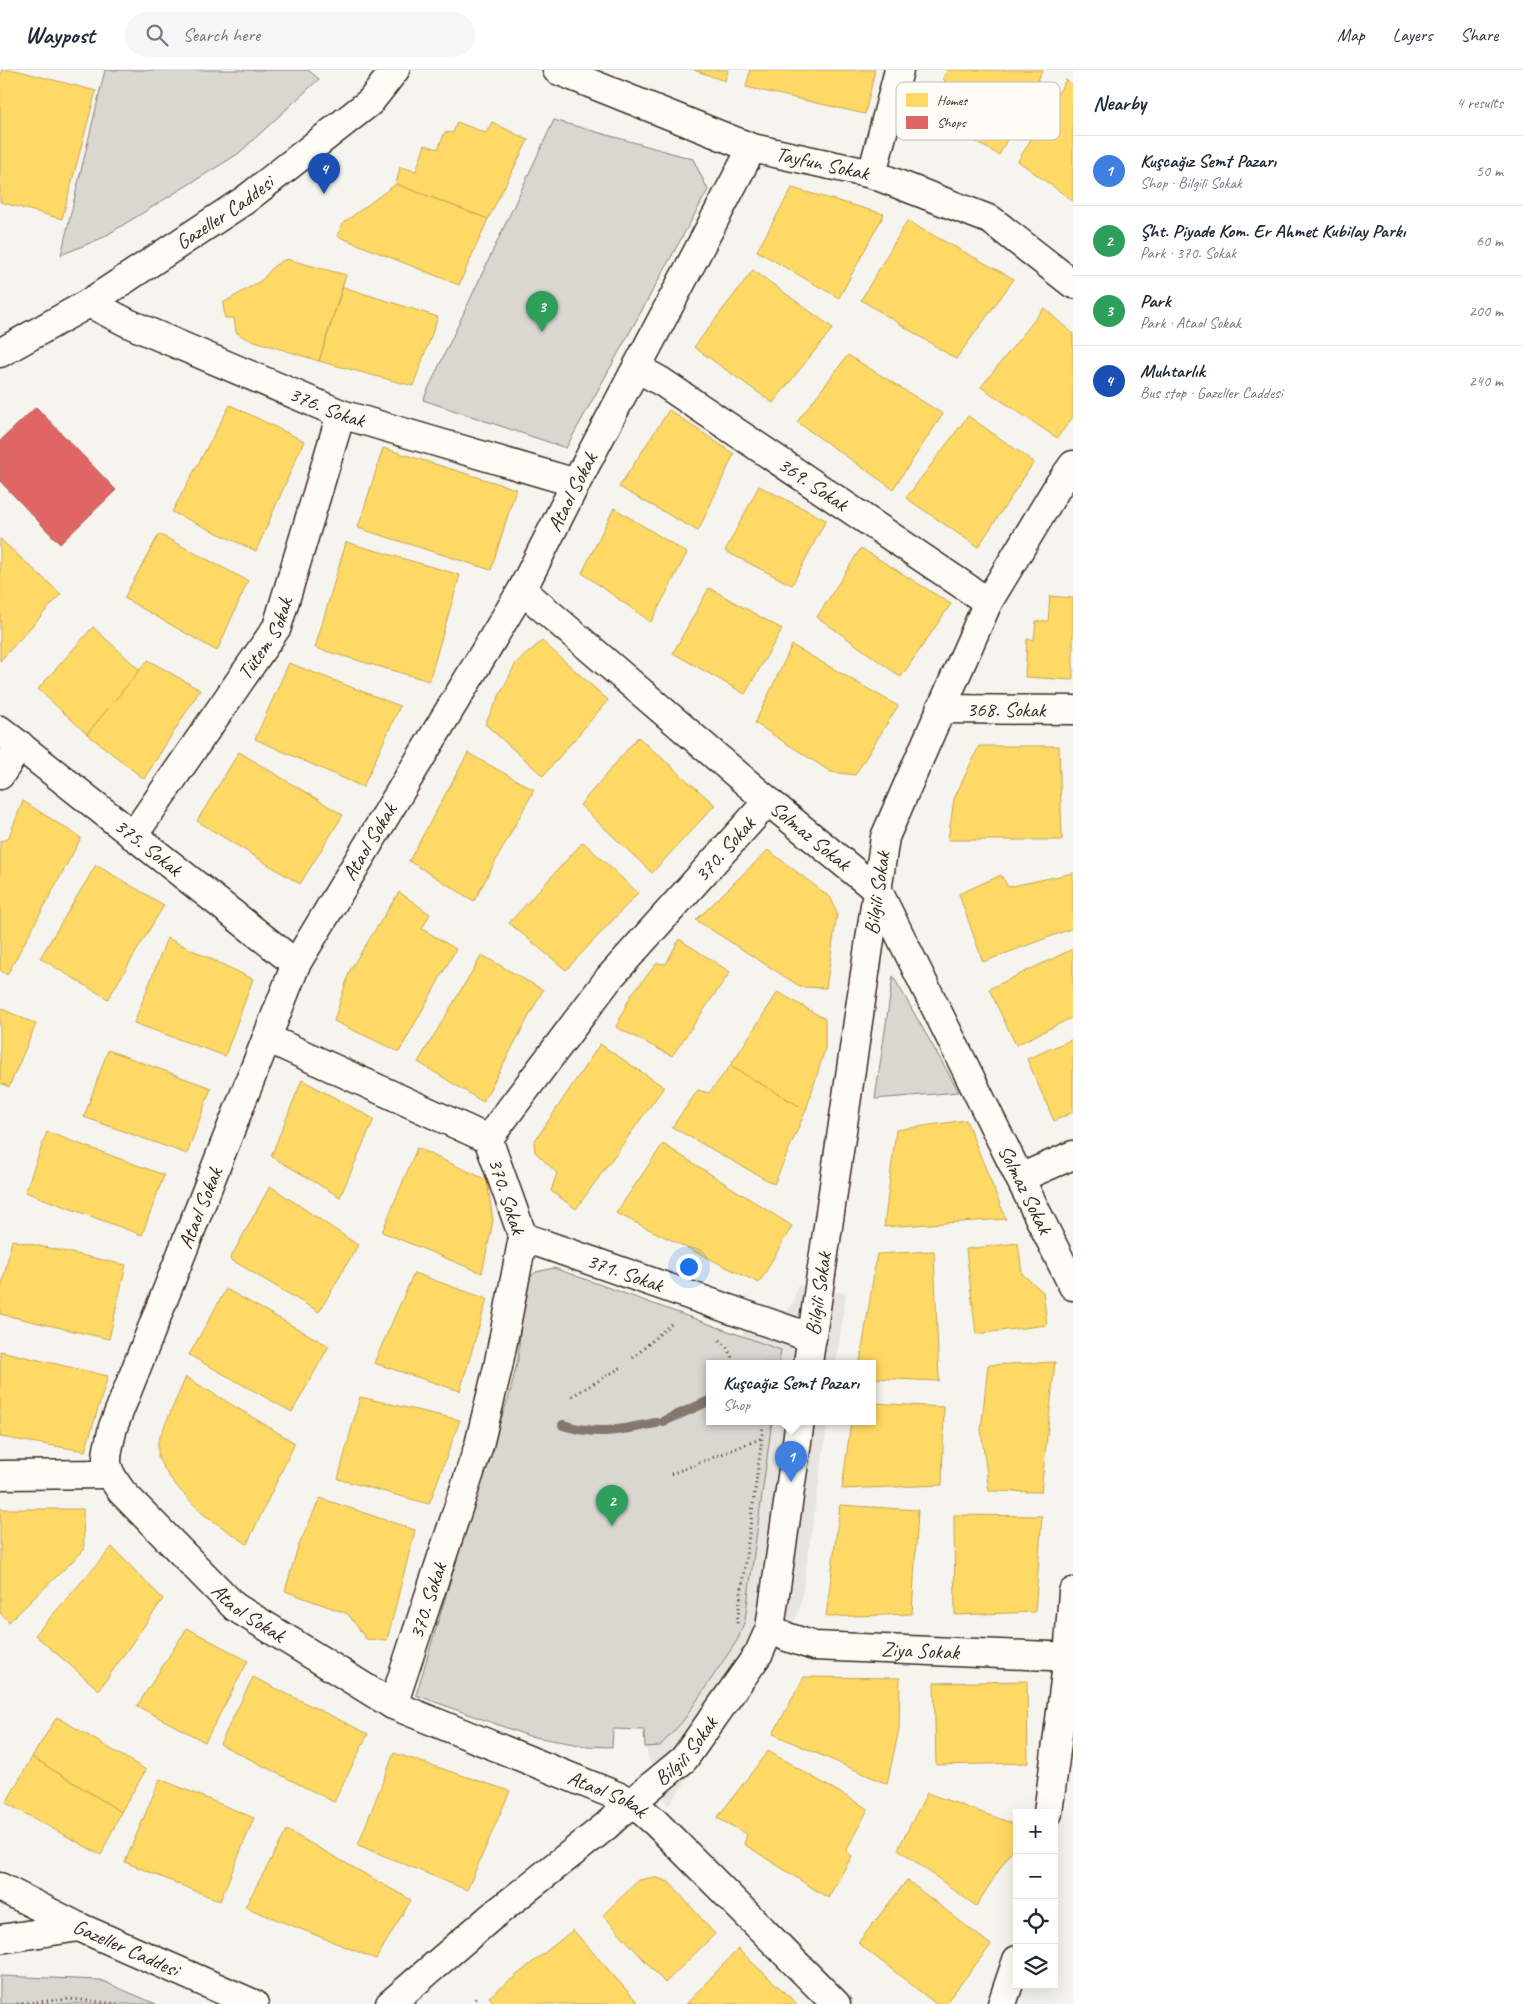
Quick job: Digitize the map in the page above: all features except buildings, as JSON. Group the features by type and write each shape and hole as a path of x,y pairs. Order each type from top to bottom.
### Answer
{"street":[{"name":"Gazeller Caddesi","path":"0,353 89,303 252,194 370,102 395,70"},
{"name":"Tayfun Sokak","path":"557,70 752,148 872,174 991,220 1073,284"},
{"path":"872,174 899,70"},
{"name":"Ataol Sokak","path":"752,148 522,590 296,964 113,1427 106,1459 108,1474 122,1492 235,1607 393,1704 632,1802 656,1823 836,2004"},
{"name":"376. Sokak","path":"89,303 130,324 341,414 576,483"},
{"path":"0,333 36,334"},
{"name":"369. Sokak","path":"637,368 662,382 988,602"},
{"name":"Tütem Sokak","path":"133,836 276,627 341,414"},
{"name":"Bilgili Sokak","path":"810,1351 885,836 988,602 1058,486 1073,465"},
{"name":"Solmaz Sokak","path":"522,590 768,801 878,891 1073,1286"},
{"name":"368. Sokak","path":"940,709 1073,710"},
{"path":"0,775 10,738"},
{"name":"375. Sokak","path":"10,738 296,964"},
{"name":"370. Sokak","path":"393,1704 479,1445 498,1367 523,1237 488,1139 610,977 768,801"},
{"path":"267,1038 488,1139"},
{"path":"1020,1178 1073,1155"},
{"name":"371. Sokak","path":"523,1237 810,1351"},
{"name":"Bilgili Sokak","path":"390,2004 490,1918 606,1826 684,1759 760,1652 770,1628 799,1425"},
{"path":"0,1475 108,1474"},
{"path":"1049,1809 1071,1657 1073,1592"},
{"name":"Ziya Sokak","path":"770,1628 787,1637 814,1646 1071,1657"},
{"name":"Gazeller Caddesi","path":"0,1887 79,1927 254,2004"},
{"path":"0,1939 79,1927"},
{"path":"1002,2004 1013,1972"}],"path":[{"path":"632,1358 674,1322"},
{"path":"572,1396 622,1367"},
{"path":"735,1629 763,1425"},
{"path":"670,1474 762,1438"},
{"path":"473,2004 476,1997"},
{"path":"17,2004 70,1999 119,2004"}],"shaded area":[{"path":"105,70 308,70 319,79 238,154 102,238 61,255"},
{"path":"554,120 693,159 708,190 566,448 423,400"},
{"path":"893,976 959,1092 875,1099"},
{"path":"554,1268 781,1350 779,1360 706,1360 706,1425 771,1425 745,1620 738,1639 683,1721 660,1746 645,1747 644,1730 613,1729 612,1747 585,1746 529,1736 416,1695 489,1452 509,1397 518,1359 523,1293 527,1280 536,1272"},
{"path":"798,1285 846,1293 836,1360 779,1360 781,1350 742,1336 750,1305 772,1311 786,1312 792,1304"},
{"path":"771,1425 827,1425 800,1609 787,1637 772,1660 668,1806 657,1782 645,1747 660,1746 683,1721 738,1639 745,1620"},
{"path":"0,1976 100,1980 156,2004 0,2004"}],"waterway":[{"path":"664,1421 706,1402"},
{"path":"563,1425 587,1430 610,1431 656,1423"}],"place":[{"name":"Muhtarlık","path":"324,194"},
{"name":"Park","path":"542,332"},
{"name":"Kuşcağız Semt Pazarı","path":"791,1482"},
{"name":"Şht. Piyade Kom. Er Ahmet Kubilay Parkı","path":"612,1526"}]}
